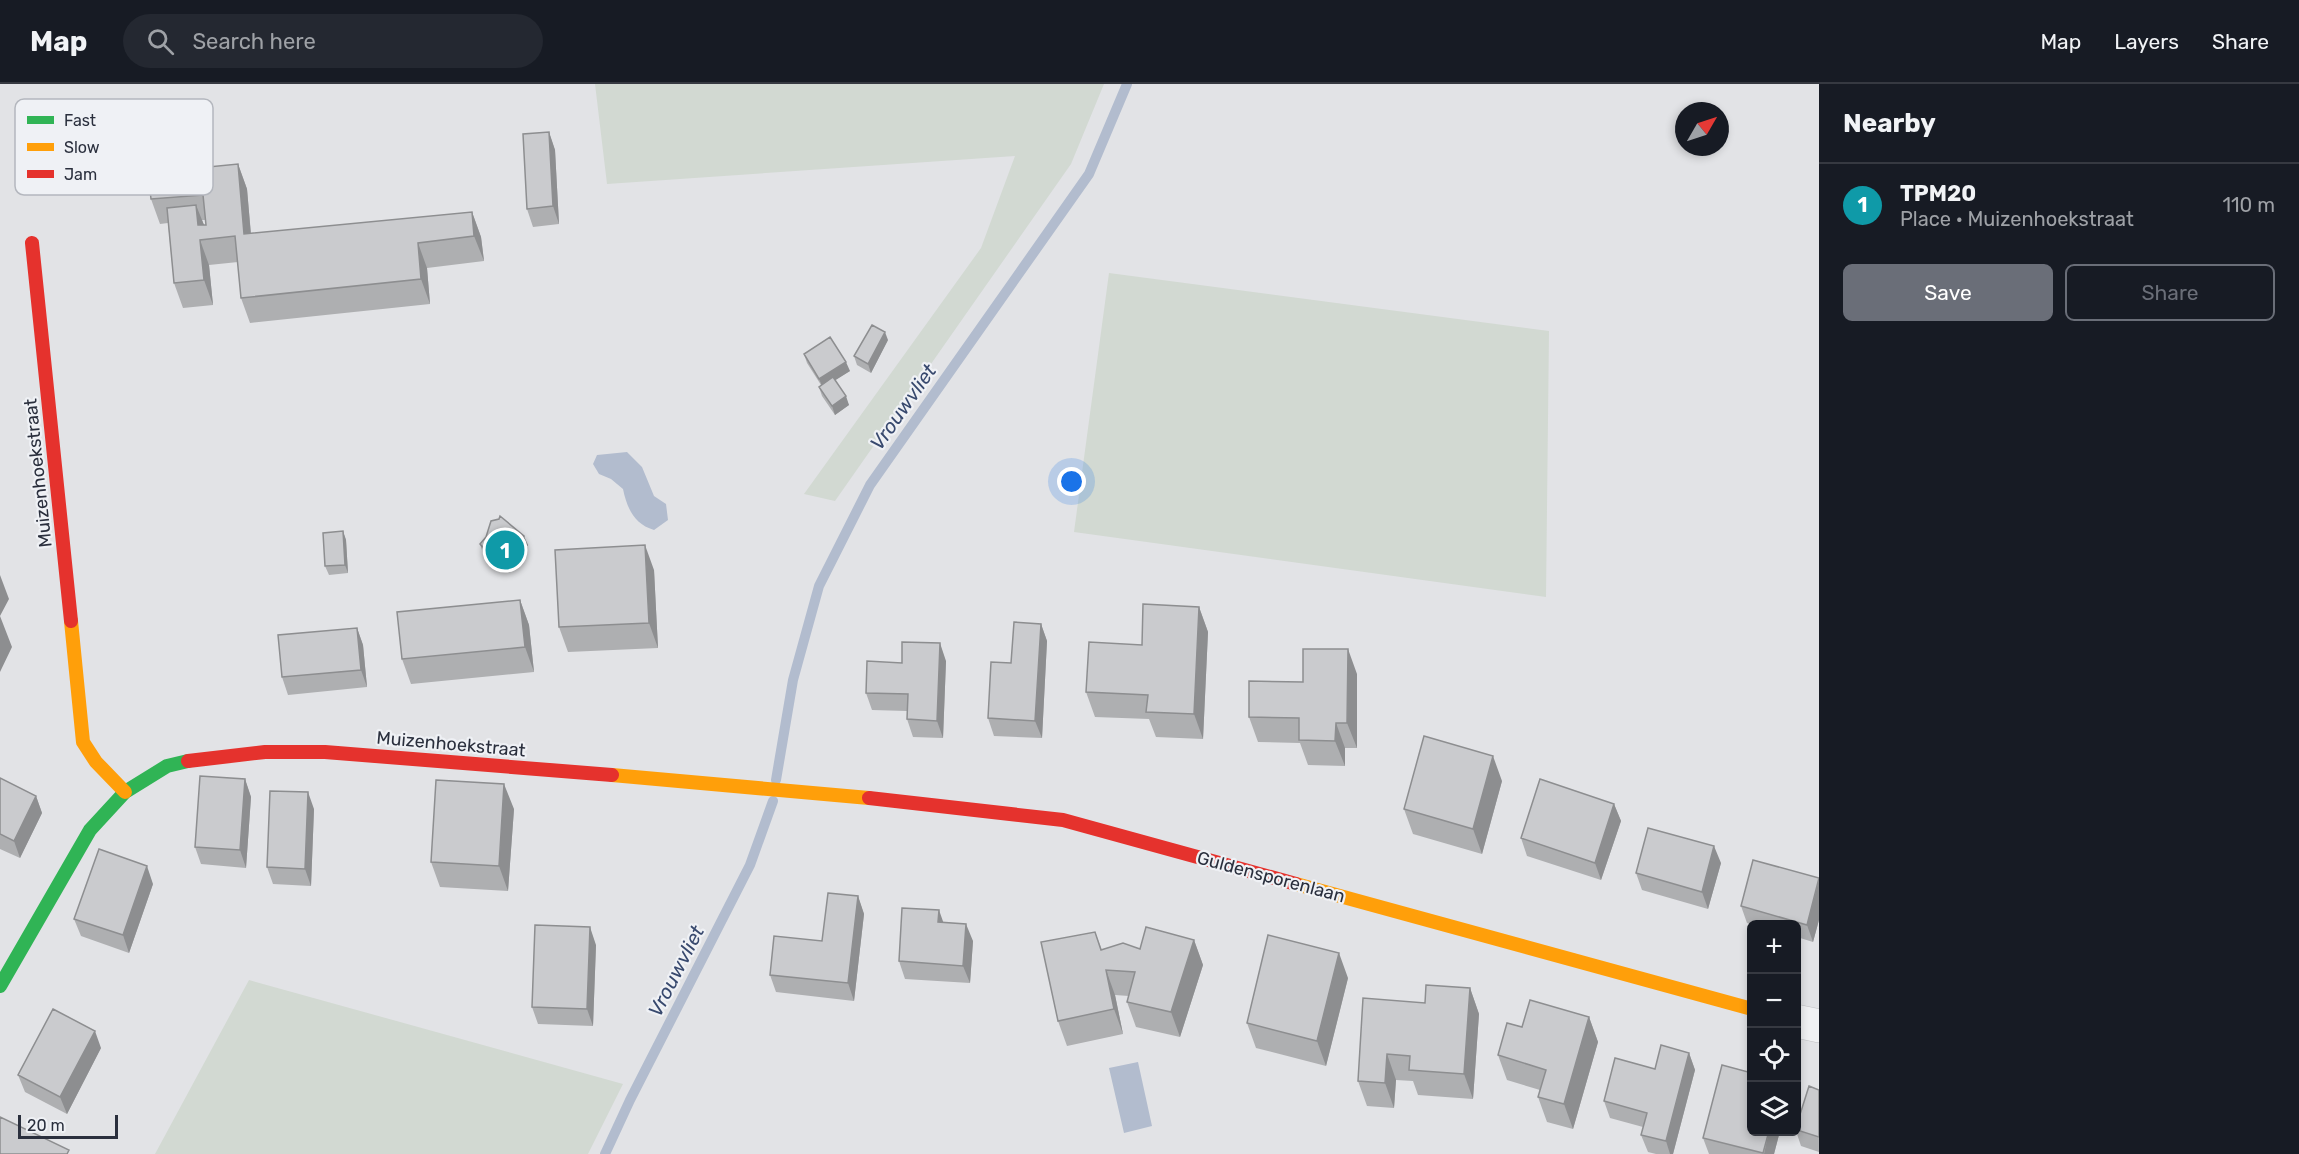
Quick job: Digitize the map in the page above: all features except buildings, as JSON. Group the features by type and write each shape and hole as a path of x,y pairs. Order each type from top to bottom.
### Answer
{"street":[{"name":"Muizenhoekstraat","path":"32,243 83,742 96,762 125,792"},
{"name":"Muizenhoekstraat","path":"0,986 90,830 125,792 167,766 200,758 265,752 337,753 781,790"},
{"name":"Guldensporenlaan","path":"781,790 959,807 1063,820 1747,1008"},
{"path":"1801,1022 1819,1026"}],"shaded area":[{"path":"595,84 1104,84 1071,164 835,501 804,494 981,248 1015,156 607,184"},
{"path":"1109,273 1549,331 1546,597 1074,532"},
{"path":"249,980 623,1084 588,1154 155,1154"}],"water":[{"path":"627,452 642,467 654,496 666,504 668,520 654,530 636,519 629,509 623,489 611,479 599,474 593,464 597,455"},
{"path":"1138,1062 1152,1126 1124,1133 1109,1068"}],"waterway":[{"name":"Vrouwvliet","path":"776,780 793,680 819,586 870,485 1089,174 1127,84"},
{"name":"Vrouwvliet","path":"605,1154 630,1100 750,865 773,801"}],"traffic: fast":[{"path":"0,986 90,830 125,792 167,766 188,761"}],"traffic: slow":[{"path":"71,621 83,742 96,762 125,792"},
{"path":"612,775 869,798"},
{"path":"1296,884 1747,1008"}],"traffic: jam":[{"path":"32,243 71,621"},
{"path":"188,761 265,752 325,752 612,775"},
{"path":"869,798 1063,820 1296,884"}],"place":[{"name":"TPM20","path":"505,550"}]}
